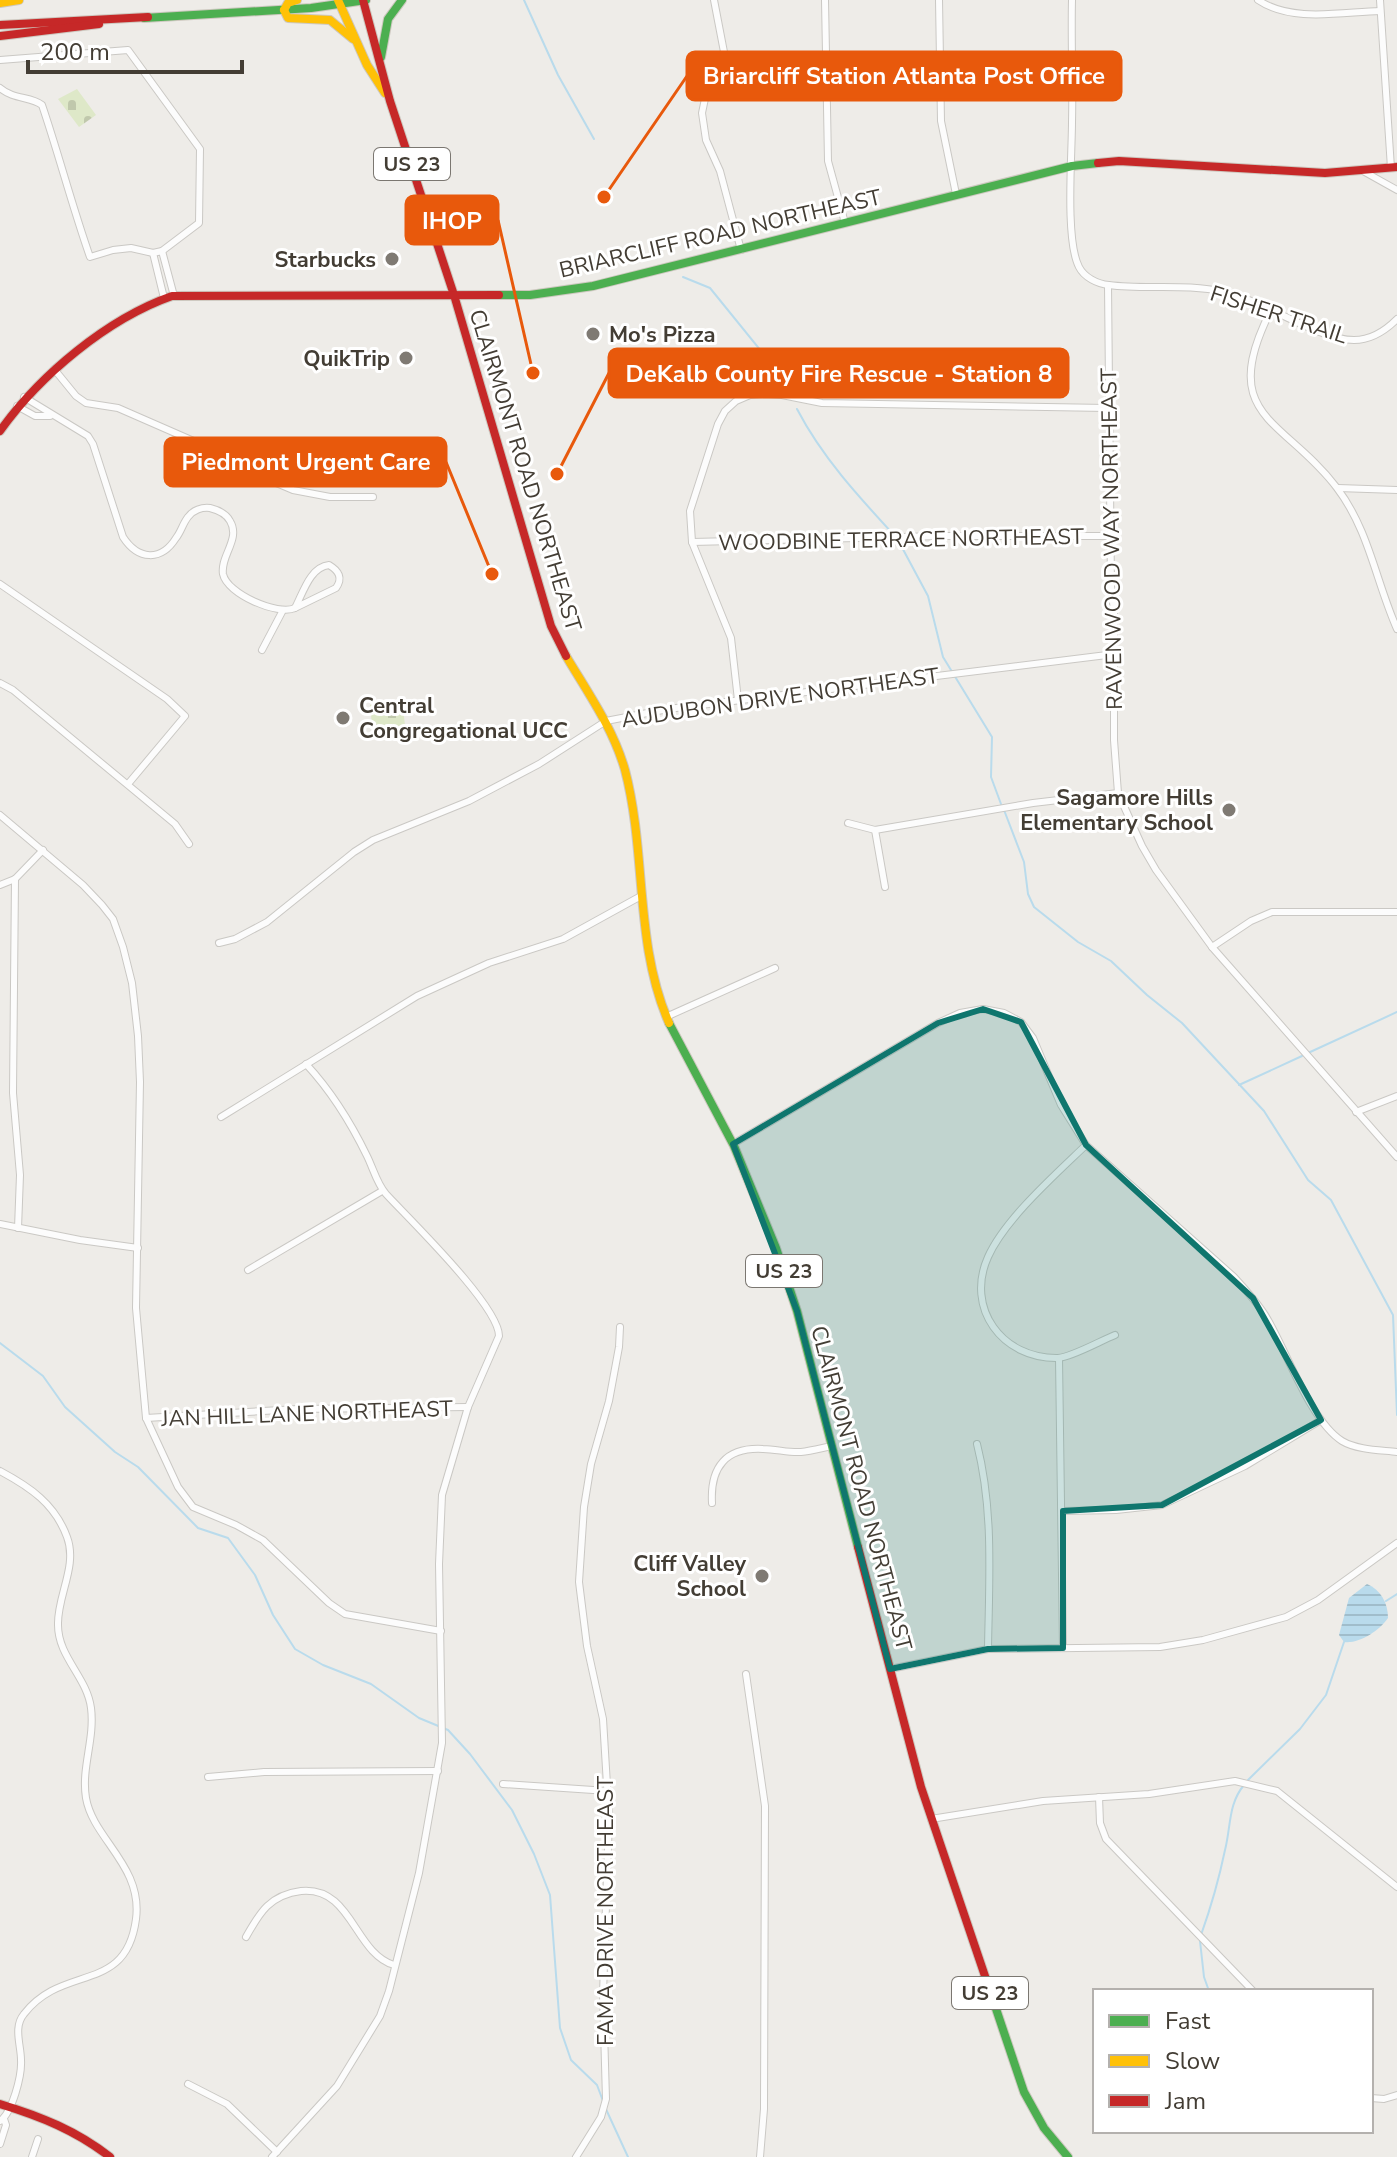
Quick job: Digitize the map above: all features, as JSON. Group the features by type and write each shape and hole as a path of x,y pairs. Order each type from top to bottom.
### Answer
{"main road":[{"path":"0,3 19,0"},
{"path":"284,10 288,3 297,0"},
{"path":"0,25 320,10 339,3 364,0"},
{"name":"CLAIRMONT ROAD NORTHEAST","path":"364,0 390,101 454,295 551,626 571,666 606,721 626,772 654,987 666,1017 733,1144 782,1264 931,1819 1024,2092 1044,2128 1068,2157"},
{"path":"381,60 385,22 402,0"},
{"name":"CLAIRMONT ROAD NORTHEAST","path":"339,3 367,65 390,101"},
{"path":"284,10 288,18 330,20 356,41"},
{"path":"0,36 148,17"},
{"name":"BRIARCLIFF ROAD NORTHEAST","path":"0,431 24,397 54,369 130,313 174,296 530,295 593,286 1072,166 1119,161 1325,173 1394,167"},
{"path":"0,2104 61,2127 110,2157"}],"street":[{"path":"714,0 724,52 707,89 702,113 706,140 720,171 741,250"},
{"path":"825,0 827,151 845,223"},
{"path":"939,0 941,121 956,194"},
{"path":"1072,0 1071,219 1075,257 1088,277 1108,285"},
{"path":"1258,0 1268,7 1291,13 1380,11"},
{"path":"1380,0 1394,167"},
{"path":"0,60 128,50 200,149 199,223 162,251 153,253 131,248 90,257 42,105 36,100 23,100 5,93 0,88"},
{"path":"1363,171 1397,190"},
{"path":"162,251 174,296"},
{"path":"153,253 164,298"},
{"path":"157,269 167,267"},
{"name":"FISHER TRAIL","path":"1108,285 1213,290 1243,297 1332,335 1354,340 1372,336 1397,319"},
{"name":"RAVENWOOD WAY NORTHEAST","path":"1108,285 1107,408 1112,481 1110,536 1118,793"},
{"path":"1271,310 1253,351 1252,385 1256,402 1276,429 1338,488 1368,543 1397,629"},
{"path":"54,369 76,396 86,403 118,408 221,453 255,474 293,490 330,497 373,497"},
{"path":"738,700 731,638 692,542 690,511 718,424 725,411 736,401 750,395 782,395 822,403 1107,408"},
{"path":"24,397 76,428 93,444 123,537 129,546 148,557 161,555 175,541 190,514 203,507 215,509 229,518 233,528 232,542 222,569 225,581 239,594 282,612 295,608 336,588 340,579 336,569 329,565 317,568 295,608"},
{"path":"17,406 35,416 52,416"},
{"path":"1338,488 1397,490"},
{"name":"WOODBINE TERRACE NORTHEAST","path":"692,542 942,536 1110,536"},
{"path":"0,584 167,699 185,716 128,784"},
{"path":"262,650 282,612"},
{"name":"AUDUBON DRIVE NORTHEAST","path":"219,943 235,939 267,922 338,864 373,840 469,801 539,764 606,721 618,717 1115,654"},
{"path":"0,683 13,690 175,824 185,834 189,844"},
{"path":"848,823 875,830 1033,803 1118,793 1156,870 1212,947 1397,1157"},
{"path":"0,815 83,885 113,919 132,983 140,1082 136,1308 146,1418 186,1500 193,1507 263,1540 329,1603 345,1614 441,1631"},
{"path":"875,830 885,887"},
{"path":"0,885 15,879 43,850"},
{"path":"15,879 13,1093 20,1175 18,1228"},
{"path":"221,1117 417,996 489,963 563,939 641,896"},
{"path":"1212,947 1251,921 1272,912 1397,912"},
{"path":"666,1017 775,968"},
{"path":"733,1144 938,1023 960,1013 983,1009 1004,1013 1021,1022 1027,1030 1047,1066 1061,1105 1086,1145 1234,1277 1253,1298 1321,1420 1340,1441 1397,1452"},
{"path":"188,2084 227,2104 275,2154 327,2098 356,2058 380,2016 419,1873 442,1743 439,1564 442,1495 468,1407 494,1351 499,1327 474,1291 422,1230 382,1191 352,1126 306,1064"},
{"path":"1356,1112 1397,1096"},
{"path":"1086,1145 1001,1235 982,1271 984,1307 1000,1337 1023,1352 1059,1358 1115,1335"},
{"path":"248,1270 382,1191"},
{"path":"0,1224 138,1248"},
{"name":"FAMA DRIVE NORTHEAST","path":"576,2157 601,2117 606,2099 603,1994 608,1875 608,1791 603,1719 587,1646 579,1582 586,1492 609,1401 620,1327"},
{"path":"1059,1358 1063,1648"},
{"name":"JAN HILL LANE NORTHEAST","path":"146,1418 298,1409 468,1407"},
{"path":"1063,1511 1162,1505 1245,1466 1321,1420"},
{"path":"977,1444 983,1469 990,1550 988,1649"},
{"path":"712,1503 711,1483 715,1473 732,1455 749,1449 798,1452 832,1446"},
{"path":"0,1471 39,1495 60,1521 68,1541 71,1559 58,1606 59,1644 91,1707 91,1743 84,1783 87,1802 95,1821 126,1868 136,1915 133,1933 121,1960 112,1968 55,1987 41,1996 23,2015 18,2033 22,2062 11,2108 2,2120 6,2125 0,2144"},
{"path":"890,1669 988,1649 1160,1647 1203,1640 1286,1617 1318,1600 1397,1543"},
{"path":"746,1674 765,1806 764,2109 760,2157"},
{"path":"208,1777 264,1772 438,1771"},
{"path":"931,1819 1043,1801 1190,1789 1235,1781 1277,1791 1397,1887"},
{"path":"503,1784 608,1791"},
{"path":"1099,1797 1100,1823 1106,1839 1251,1989"},
{"path":"246,1937 265,1905 279,1897 308,1891 324,1893 348,1914 383,1962 394,1965"},
{"path":"1373,2098 1397,2095"},
{"path":"32,2157 38,2139"}],"highlighted area":[{"path":"983,1009 1021,1022 1086,1145 1253,1298 1321,1420 1162,1505 1063,1511 1063,1648 988,1649 890,1669 797,1311 733,1144 938,1023"}],"green space":[{"path":"77,89 96,115 79,127 58,99"},
{"path":"402,701 406,733 373,736 370,705"}],"water":[{"path":"1367,1584 1383,1598 1388,1618 1368,1636 1344,1642 1339,1635 1349,1598"}],"waterway":[{"path":"524,0 558,75 594,139"},
{"path":"683,277 710,288 795,393"},
{"path":"797,409 829,460 894,535"},
{"path":"898,540 928,596 943,657 992,737 991,777 1001,804"},
{"path":"1004,810 1024,862 1028,894 1034,907 1078,942 1111,961 1182,1023 1264,1111 1308,1180 1331,1200 1393,1315 1397,1415"},
{"path":"1308,1053 1397,1012"},
{"path":"1239,1085 1302,1056"},
{"path":"0,1343 43,1376 65,1407 115,1452 138,1467 198,1528 228,1538 255,1575 273,1615 295,1649 323,1665 371,1684 419,1718 448,1730 470,1754 512,1810 550,1895 560,2028 571,2060 597,2085 603,2101"},
{"path":"1386,1601 1397,1594"},
{"path":"1248,1780 1300,1729 1326,1695 1344,1642"},
{"path":"1201,1935 1220,1872 1233,1808 1244,1785"},
{"path":"1200,1941 1208,1989"},
{"path":"605,2107 628,2157"}],"traffic: fast":[{"path":"144,18 311,8 366,0"},
{"path":"381,57 388,19 402,0"},
{"path":"499,295 530,295 593,286 1072,166 1098,163"},
{"path":"669,1023 734,1146 776,1248 797,1311 858,1547"},
{"path":"988,1985 1024,2092 1044,2128 1068,2157"}],"traffic: slow":[{"path":"0,3 19,0"},
{"path":"284,10 288,3 297,0"},
{"path":"338,0 367,65 385,93"},
{"path":"284,10 288,18 330,20 353,39"},
{"path":"566,656 607,725 625,770 632,802 650,962 669,1023"}],"traffic: jam":[{"path":"363,0 390,101 454,295 551,626 566,656"},
{"path":"0,25 148,17"},
{"path":"0,36 99,24"},
{"path":"1098,163 1119,161 1325,173 1397,167"},
{"path":"0,431 35,390 77,351 123,319 172,296 499,295"},
{"path":"858,1547 921,1787 988,1985"},
{"path":"0,2104 58,2125 110,2157"}],"place":[{"name":"Briarcliff Station Atlanta Post Office","path":"604,197"},
{"name":"Starbucks","path":"392,259"},
{"name":"Mo's Pizza","path":"593,334"},
{"name":"QuikTrip","path":"406,358"},
{"name":"IHOP","path":"533,373"},
{"name":"DeKalb County Fire Rescue - Station 8","path":"557,474"},
{"name":"Piedmont Urgent Care","path":"492,574"},
{"name":"Central Congregational UCC","path":"343,718"},
{"name":"Sagamore Hills Elementary School","path":"1229,810"},
{"name":"Cliff Valley School","path":"762,1576"}]}
